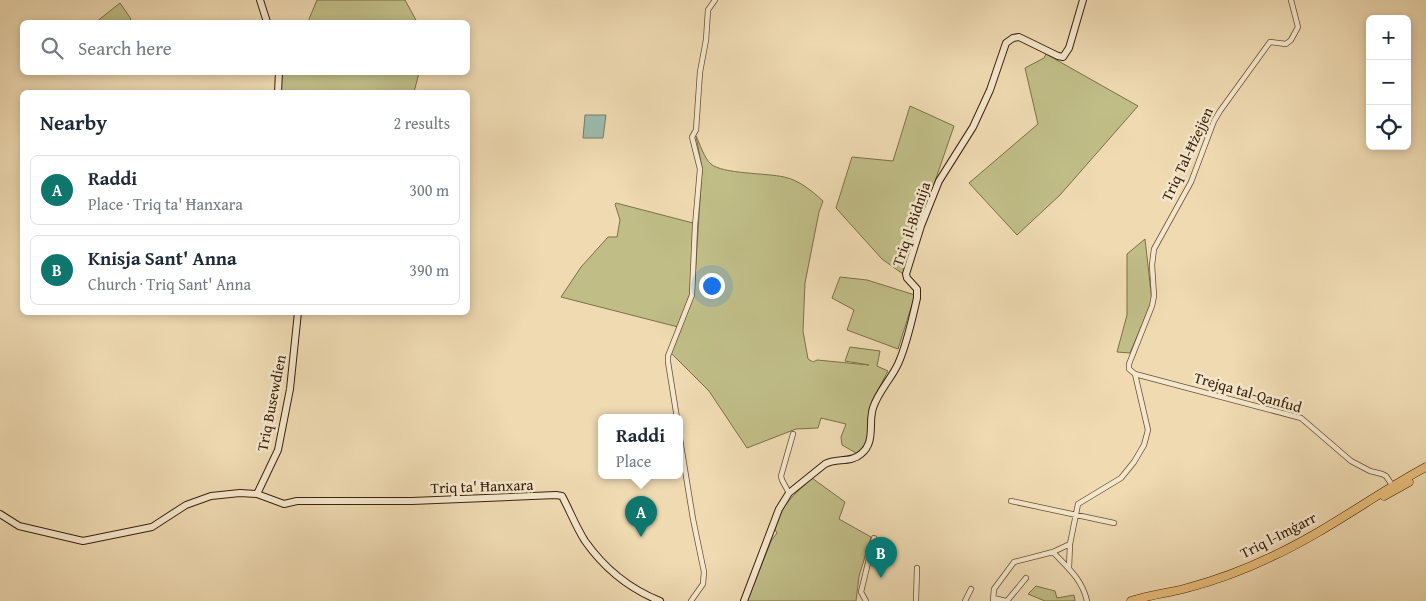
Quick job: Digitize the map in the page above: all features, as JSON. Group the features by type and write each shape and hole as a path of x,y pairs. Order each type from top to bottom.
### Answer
{"main road":[{"name":"Triq l-Imġarr","path":"1131,601 1187,588 1225,576 1275,555 1330,524 1392,485 1426,467"},
{"name":"Triq l-Imġarr","path":"1149,601 1211,586 1277,560 1308,543 1365,506 1426,473"}],"street":[{"path":"260,0 266,20"},
{"path":"675,414 668,356 692,295 700,169 692,137 696,130 700,72 706,40 708,10 715,0"},
{"name":"Triq il-Bidnija","path":"744,601 779,509 790,493 825,464 856,457 863,453 868,445 871,437 874,406 898,364 917,298 917,289 907,278 906,274 921,226 939,181 969,134 987,98 1006,43 1018,37 1063,57 1069,48 1083,0"},
{"name":"Triq Tal-Ħżejjen","path":"1136,374 1129,369 1153,301 1152,265 1154,249 1191,182 1220,111 1270,42 1286,44 1291,40 1298,27 1291,0"},
{"path":"278,90 279,75"},
{"name":"Triq Busewdien","path":"257,494 278,450 290,388 298,315"},
{"path":"1069,568 1070,544 1078,504 1121,478 1134,462 1144,445 1148,430 1136,374"},
{"name":"Trejqa tal-Qanfud","path":"1136,374 1301,418 1351,461 1370,471 1382,474 1392,485"},
{"path":"790,493 781,476 793,434"},
{"path":"683,459 692,519 704,572 703,584 692,601"},
{"path":"0,514 20,526 83,541 152,527 186,505 206,498 240,493 257,494"},
{"name":"Triq ta' Ħanxara","path":"257,494 284,504 297,501 562,496 586,541 611,571 636,590 660,601"},
{"path":"1011,501 1114,523"},
{"path":"866,601 861,592 874,538"},
{"path":"1026,578 1006,601 993,600 994,588 1014,562 1053,552 1070,544"},
{"path":"1053,552 1069,568 1084,588 1087,601"},
{"path":"916,601 917,568"},
{"path":"965,601 972,589"}],"shaded area":[{"path":"317,0 405,0 416,20 309,20"},
{"path":"120,3 131,19 130,20 99,20"},
{"path":"1046,54 1138,106 1060,195 1017,235 969,183 1038,124 1025,68 1044,58"},
{"path":"281,75 418,75 415,90 280,90"},
{"path":"910,106 954,126 903,274 882,259 836,208 852,157 893,161"},
{"path":"585,115 606,115 603,138 583,138"},
{"path":"696,136 702,151 711,164 725,170 790,178 805,186 823,201 819,212 805,283 803,331 808,359 813,362 817,360 869,365 845,361 850,347 880,351 877,366 888,371 868,417 868,438 862,448 856,453 842,445 841,437 846,424 821,418 818,428 796,429 747,448 709,391 671,353 694,295 702,168"},
{"path":"616,203 693,223 690,294 678,327 561,297 581,267 608,237 617,237 620,220"},
{"path":"1145,239 1152,301 1130,353 1117,352 1127,315 1127,254"},
{"path":"840,277 867,280 915,295 898,349 847,330 854,310 832,298"},
{"path":"812,478 845,502 839,519 871,537 859,576 856,601 747,601 771,541 777,533 774,528 781,512 789,500"},
{"path":"1036,586 1055,591 1057,598 1074,595 1075,601 1045,601 1028,594"}],"place":[{"name":"Raddi","path":"641,537"},
{"name":"Knisja Sant' Anna","path":"881,578"}]}
